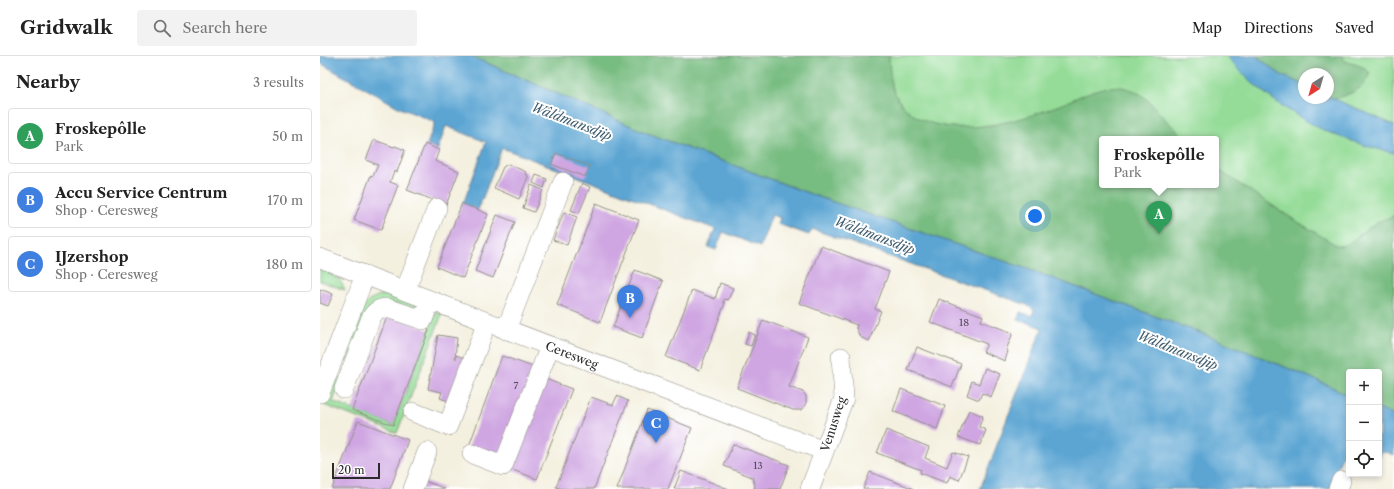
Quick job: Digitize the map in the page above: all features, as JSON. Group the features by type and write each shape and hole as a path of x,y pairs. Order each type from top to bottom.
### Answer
{"street":[{"path":"506,330 564,182"},
{"path":"405,291 437,208"},
{"name":"Ceresweg","path":"320,258 824,452"},
{"path":"320,393 365,275"},
{"path":"330,365 347,381 371,318 375,312 383,308 387,308 423,320 430,301"},
{"path":"413,412 448,426 487,322"},
{"path":"472,454 503,466 550,346"},
{"name":"Venusweg","path":"810,489 844,398 841,357"},
{"path":"413,489 427,452"}],"green space":[{"path":"471,56 1394,56 1394,416 1382,410 1382,369 1346,369 1346,394 1307,376"},
{"path":"471,56 889,56 890,75 893,88 895,94 904,107 911,113 926,121 944,126 963,127 1003,123 1023,118 1096,90 1113,87 1129,89 1147,99 1183,136 1099,136 1099,188 1219,188 1219,169 1293,219 1336,245 1342,246 1349,243 1377,222 1394,216 1394,416 1382,410 1382,369 1346,369 1346,394 1211,337 1033,271 816,196 647,133"},
{"path":"1256,56 1342,56 1345,61 1363,67 1370,73 1360,88 1334,99 1334,68 1298,68 1298,82 1281,75"},
{"path":"320,267 335,276 341,282 345,290 320,281"},
{"path":"379,295 390,295 420,305 418,312 393,304 347,361 342,359 362,308 369,301"},
{"path":"436,312 442,314 397,433 324,405 335,376 342,379 333,402 393,425"}],"water":[{"name":"Wâldmansdjip","path":"320,56 471,56 647,133 816,196 1033,271 1211,337 1307,376 1346,394 1346,448 1330,489 980,489 1042,328 1018,319 1020,312 1032,316 1034,310 1027,305 812,229 809,235 778,224 780,218 772,215 760,247 723,232 716,250 708,247 715,229 502,148 478,210 463,204 486,142 446,126 438,149 427,145 435,122 400,108 320,63"},
{"path":"1227,56 1256,56 1281,75 1298,82 1298,104 1334,104 1334,99 1394,125 1394,153 1342,138 1307,121 1276,102 1248,79"},
{"path":"1382,410 1394,416 1394,455 1382,451"}],"building":[{"path":"374,140 405,150 397,172 394,171 390,182 398,185 381,230 354,220 371,175 373,176 378,165 366,160"},
{"path":"425,144 439,150 435,161 459,171 446,205 407,190"},
{"path":"556,153 590,166 585,177 551,164"},
{"path":"508,164 526,172 528,177 519,199 494,188 503,167"},
{"path":"536,175 547,179 544,188 533,183"},
{"path":"582,183 590,187 579,213 571,210"},
{"path":"531,185 543,190 534,212 523,208"},
{"path":"462,203 488,214 463,278 437,267"},
{"path":"596,203 639,220 600,322 557,305"},
{"path":"564,212 577,217 567,245 553,240"},
{"path":"497,215 515,222 493,278 475,271"},
{"path":"821,246 889,272 875,309 881,311 869,341 860,337 856,328 857,325 799,303"},
{"path":"635,270 663,281 642,338 613,327"},
{"path":"720,283 733,288 728,300 725,299 723,302 725,303 700,370 666,357 692,290 715,299"},
{"path":"320,289 333,294 328,306 320,303"},
{"path":"939,299 983,316 981,321 1013,333 1006,350 1008,351 1005,361 983,352 987,344 930,322"},
{"path":"388,314 429,330 393,425 352,410"},
{"path":"763,320 808,337 789,387 803,392 806,396 806,404 801,410 793,410 737,388"},
{"path":"749,332 755,335 751,346 745,344"},
{"path":"438,335 457,338 455,358 456,359 456,355 467,359 451,402 440,398 442,392 428,389"},
{"path":"917,347 961,364 952,387 908,370"},
{"path":"502,356 536,368 500,458 469,446"},
{"path":"985,368 1000,374 991,397 982,393 979,400 967,395 972,381 979,384"},
{"path":"545,379 572,389 537,479 510,469"},
{"path":"901,389 945,406 937,429 893,411"},
{"path":"617,396 628,401 594,489 562,489 556,487 591,397 613,405"},
{"path":"647,410 692,428 668,489 617,489"},
{"path":"969,410 983,416 979,427 986,430 980,445 958,437"},
{"path":"358,421 408,440 390,489 332,489"},
{"path":"886,430 929,447 925,458 947,467 953,452 968,457 959,480 950,476 947,483 920,473 921,470 877,453"},
{"path":"733,444 789,465 780,489 754,489 755,485 752,477 724,466"},
{"path":"681,471 729,489 674,489"},
{"path":"870,472 914,489 863,489"},
{"path":"425,481 445,489 422,489"}],"place":[{"name":"Froskepôlle","path":"1159,234"},
{"name":"Accu Service Centrum","path":"630,318"},
{"name":"IJzershop","path":"656,443"}]}
